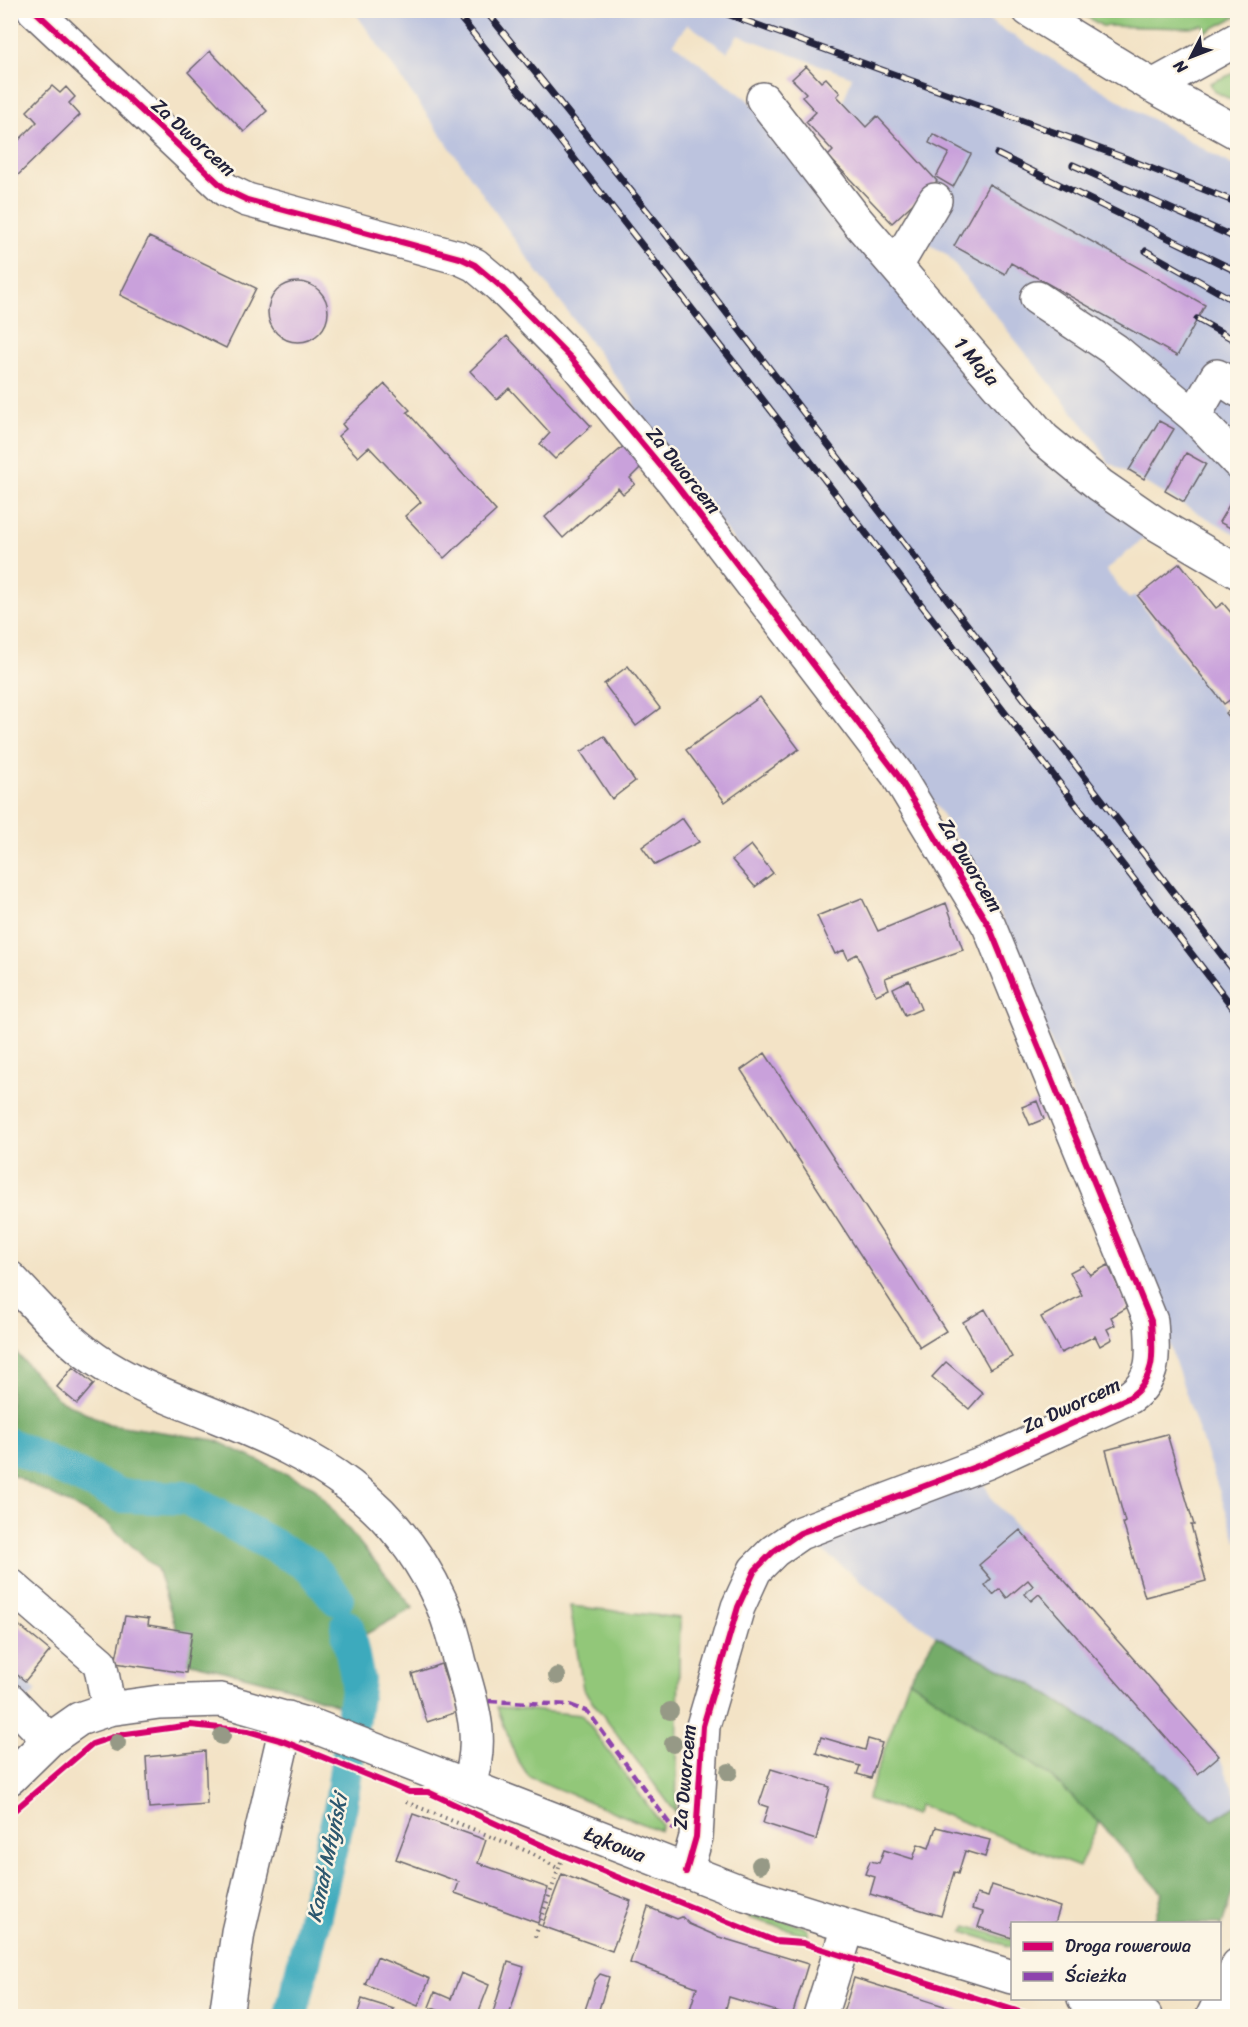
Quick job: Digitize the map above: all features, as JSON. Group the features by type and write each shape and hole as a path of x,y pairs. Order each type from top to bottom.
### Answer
{"street":[{"name":"Za Dworcem","path":"34,10 226,190 247,200 460,258 475,265 500,286 571,358 674,482 897,774 980,908 1150,1321 1153,1346 1148,1380 1130,1397 988,1462 800,1533 774,1551 755,1570 738,1606 703,1726 696,1837 686,1872"},
{"path":"1029,10 1153,86 1238,133"},
{"path":"1153,86 1238,39"},
{"name":"1 Maja","path":"763,99 858,222 1044,439 1100,485 1155,523 1238,572"},
{"path":"896,266 935,200"},
{"path":"1037,298 1115,350 1194,416 1238,462"},
{"path":"1194,416 1217,376 1238,390"},
{"path":"10,1278 47,1317 96,1360 141,1385 259,1433 325,1467 373,1504 392,1523 432,1582 450,1627 477,1721 475,1768 468,1786"},
{"path":"10,1585 100,1663 109,1709"},
{"path":"10,1700 48,1740"},
{"name":"Łąkowa","path":"11,1777 48,1740 79,1719 109,1709 159,1702 221,1701 302,1723 401,1759 686,1872 848,1927 1011,1977"},
{"path":"226,2016 238,1932 302,1723"},
{"path":"820,2016 848,1927"},
{"path":"1221,2000 1238,1965"},
{"path":"1091,2000 1145,2016"},
{"path":"1213,2016 1221,2000"}],"path":[{"path":"406,1802 529,1852 559,1869"},
{"path":"535,1937 563,1855 554,1851"}],"shaded area":[{"path":"354,11 973,11 1125,104 1237,168 1237,535 1108,462 1097,442 946,254 923,241 949,195 877,117 866,127 843,102 852,77 738,35 727,52 688,24 673,43 748,100 1147,536 1106,570 1129,599 1134,595 1237,728 1237,1543 1157,1309 1001,916 940,811 823,653 639,420 632,398 534,267"},
{"path":"975,1467 992,1499 1219,1756 1237,1798 1237,1805 1213,1820 1155,1764 1033,1685 936,1636 876,1593 800,1533"},
{"path":"11,1670 37,1691 11,1715"}],"green space":[{"path":"1077,11 1232,11 1237,16 1206,32 1203,25 1190,28 1102,26"},
{"path":"1237,72 1237,103 1214,91 1210,83"},
{"path":"10,1346 58,1399 109,1424 215,1440 314,1487 413,1608 357,1639 343,1707 284,1686 187,1662 157,1569 107,1523 11,1474"},
{"path":"570,1606 680,1618 676,1813 583,1689"},
{"path":"936,1636 1033,1685 1155,1764 1213,1820 1237,1805 1237,1878 1221,1928 1221,1922 1154,1922 1162,1893 1099,1822 1049,1775 909,1680"},
{"path":"909,1680 1049,1775 1099,1822 1079,1867 919,1805 915,1815 867,1799"},
{"path":"497,1707 582,1715 662,1825 660,1831 529,1777 516,1757"},
{"path":"751,1909 809,1929 808,1935 749,1918"},
{"path":"967,1926 1011,1940 1011,1947 963,1932"}],"building":[{"path":"210,51 267,111 244,132 188,72"},
{"path":"806,66 821,82 826,78 840,93 837,96 866,127 877,116 937,181 892,223 828,156 833,151 806,122 816,112 802,97 806,93 792,79"},
{"path":"52,86 60,93 66,87 75,97 69,103 80,115 16,177 10,171 10,137 16,143 37,122 27,111"},
{"path":"933,134 971,154 953,187 936,177 949,153 929,143"},
{"path":"989,184 1205,305 1177,356 1011,263 1005,274 954,246"},
{"path":"149,237 256,288 226,348 120,295"},
{"path":"298,282 315,287 323,295 328,312 323,329 315,337 298,342 281,337 273,329 268,312 273,295 281,287"},
{"path":"507,336 591,426 555,459 540,444 550,433 509,388 497,400 470,371"},
{"path":"385,384 410,410 407,412 496,511 444,558 405,516 421,502 369,447 358,457 338,436 346,429 342,424"},
{"path":"1159,421 1174,429 1144,479 1129,470"},
{"path":"628,442 644,464 630,478 635,484 623,494 618,488 563,538 545,517"},
{"path":"1186,453 1206,464 1184,502 1165,491"},
{"path":"1235,495 1238,496 1238,532 1219,522"},
{"path":"1180,563 1216,608 1223,603 1238,621 1238,694 1224,704 1138,596"},
{"path":"628,666 660,708 636,726 604,684"},
{"path":"760,697 799,749 725,802 686,750"},
{"path":"1238,703 1238,728 1226,713"},
{"path":"604,736 635,781 612,799 581,752"},
{"path":"682,818 699,842 655,865 642,847"},
{"path":"751,845 773,873 755,887 732,860"},
{"path":"862,898 878,931 946,903 963,950 885,978 889,989 876,995 857,954 848,959 844,950 835,954 817,916"},
{"path":"909,980 921,1009 905,1016 893,988"},
{"path":"765,1053 946,1331 920,1347 741,1070"},
{"path":"1037,1101 1044,1119 1030,1125 1022,1107"},
{"path":"1083,1265 1090,1275 1108,1265 1128,1307 1111,1317 1115,1325 1107,1329 1112,1339 1100,1346 1095,1336 1061,1353 1041,1317 1082,1295 1070,1272"},
{"path":"985,1309 1012,1357 990,1369 963,1322"},
{"path":"946,1362 983,1393 969,1409 932,1377"},
{"path":"73,1367 94,1384 77,1404 57,1387"},
{"path":"1167,1434 1194,1525 1191,1525 1206,1581 1145,1597 1123,1523 1125,1522 1106,1450"},
{"path":"1020,1530 1219,1756 1198,1774 1039,1594 1031,1601 1025,1594 1033,1586 1028,1580 1007,1598 1000,1589 993,1595 985,1585 991,1579 979,1565"},
{"path":"125,1616 149,1619 148,1625 192,1632 186,1673 115,1663"},
{"path":"10,1618 50,1651 25,1681 10,1669"},
{"path":"441,1664 457,1712 427,1722 412,1674"},
{"path":"821,1737 865,1750 868,1739 882,1743 871,1778 857,1774 860,1766 816,1753"},
{"path":"205,1751 207,1804 149,1808 146,1757"},
{"path":"771,1769 830,1787 816,1840 763,1823 768,1807 759,1804"},
{"path":"413,1814 486,1840 478,1863 548,1888 538,1923 455,1893 459,1882 396,1859"},
{"path":"936,1827 990,1840 985,1857 965,1851 958,1874 954,1872 941,1916 870,1894 875,1877 865,1874 870,1861 879,1863 884,1850 913,1859 918,1844 929,1848"},
{"path":"562,1874 631,1901 612,1951 542,1926"},
{"path":"992,1885 1060,1907 1055,1922 1011,1922 1011,1938 978,1927 983,1912 972,1909 977,1894 988,1897"},
{"path":"648,1907 677,1919 682,1917 689,1924 719,1937 808,1964 792,2016 729,1997 724,2016 688,2016 697,1987 630,1963"},
{"path":"377,1957 430,1979 418,2006 365,1984"},
{"path":"508,1962 524,1967 509,2016 492,2016"},
{"path":"461,1973 489,1985 477,2016 454,2016 429,2007 435,1992 451,1999"},
{"path":"600,1974 609,1977 597,2016 583,2016 595,1980"},
{"path":"854,1978 976,2016 842,2016"},
{"path":"362,1999 394,2009 392,2016 357,2016"}],"waterway":[{"name":"Kanał Młyński","path":"10,1445 122,1496 187,1498 310,1566 337,1599"},
{"name":"Kanał Młyński","path":"291,2016 341,1805 358,1681 347,1627"}],"railway":[{"path":"454,10 739,369 1238,1014"},
{"path":"485,10 665,233 1238,976"},
{"path":"716,10 1125,158 1238,203"},
{"path":"997,154 1238,272"},
{"path":"1073,165 1238,239"},
{"path":"1146,251 1238,303"},
{"path":"1197,319 1238,342"}],"marked path":[{"path":"489,1701 570,1705 588,1712 674,1830"}],"cycle path":[{"path":"34,10 226,190 247,200 460,258 475,265 500,286 571,358 674,482 897,774 989,926 1151,1321 1152,1353 1149,1373 1139,1390 1130,1397 988,1462 800,1533 774,1551 755,1570 738,1607 703,1726 696,1837 686,1872"},
{"path":"10,1814 92,1744 119,1735 191,1725 248,1731 283,1741 409,1792 428,1792 563,1855 775,1941 803,1943 1032,2016"}]}
